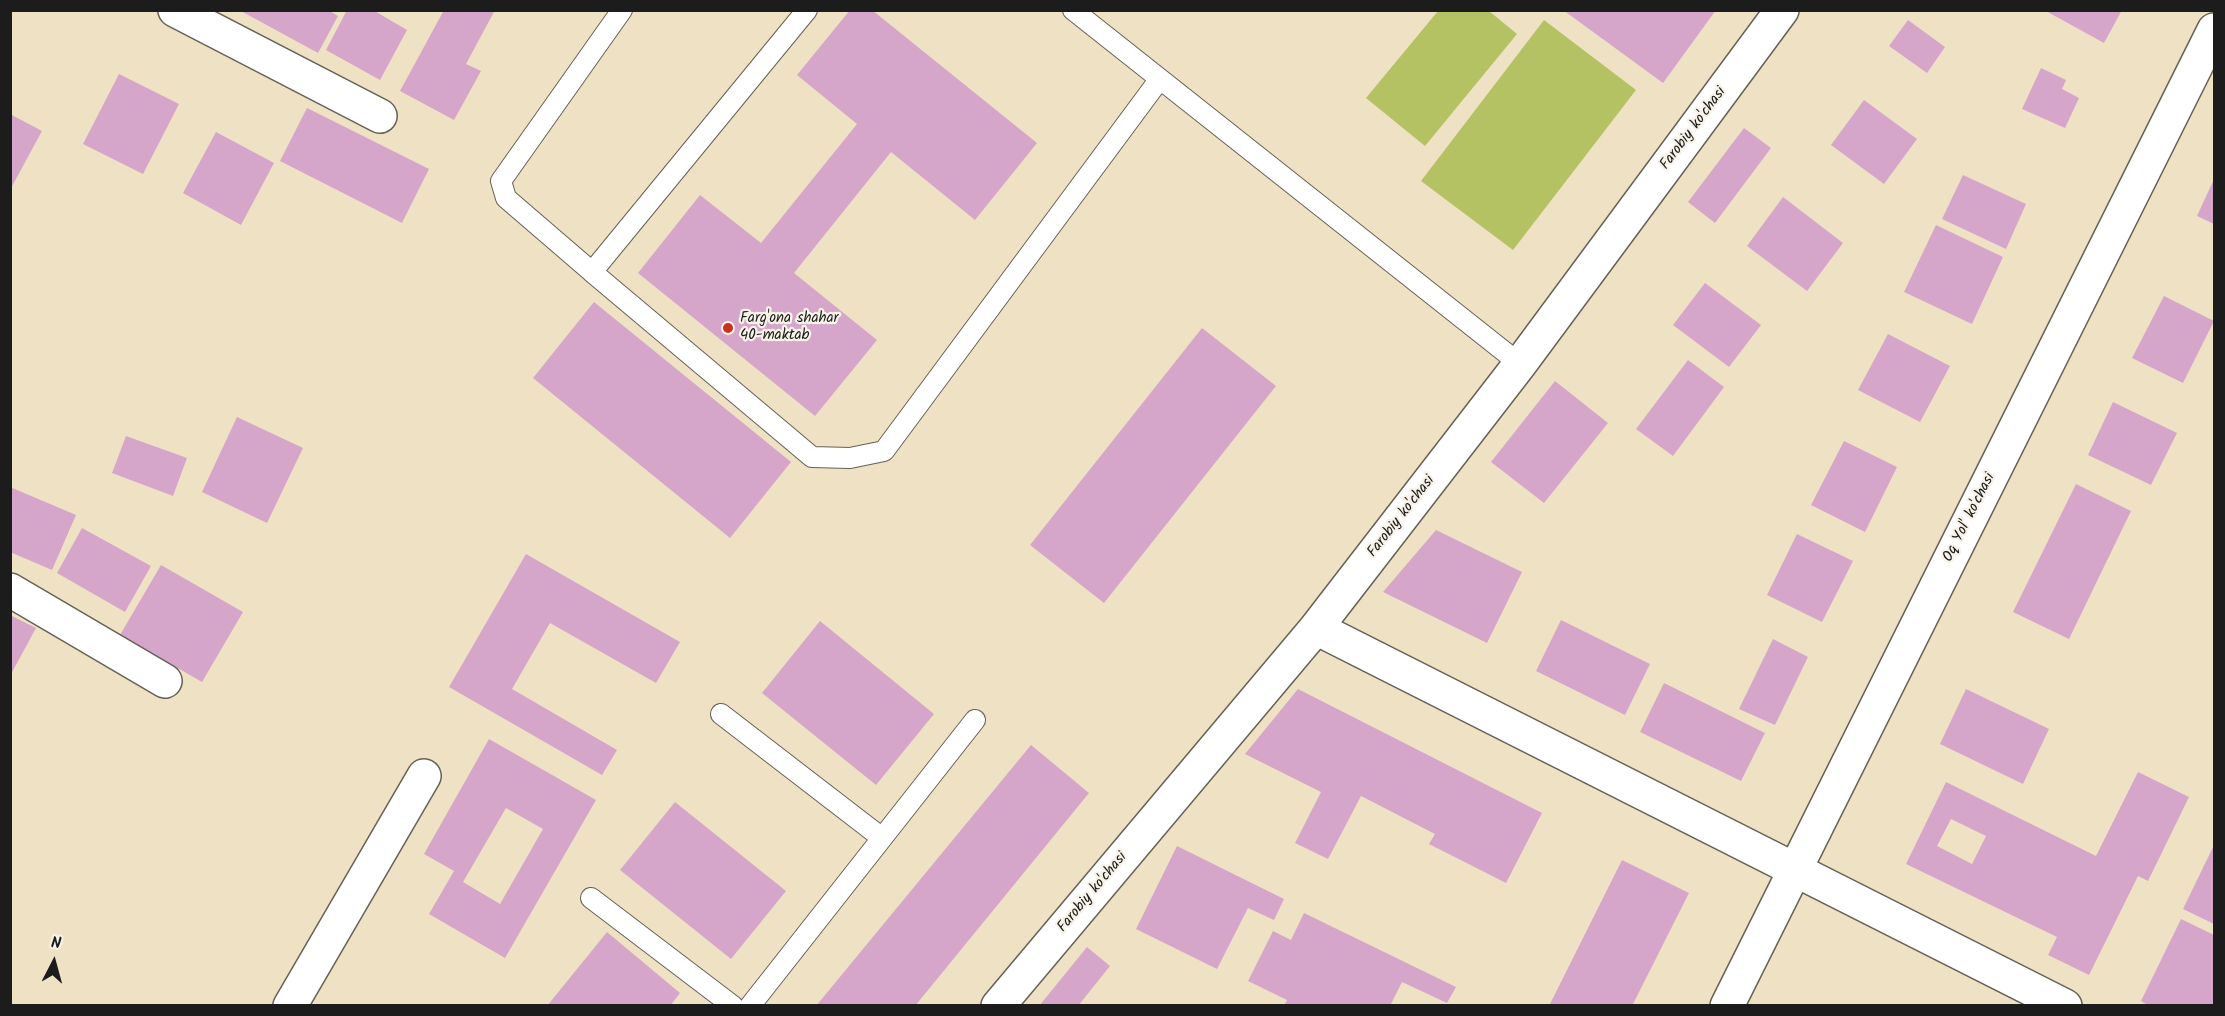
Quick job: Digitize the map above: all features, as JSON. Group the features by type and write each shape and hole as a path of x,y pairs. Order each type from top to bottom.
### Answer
{"street":[{"path":"176,10 380,116"},
{"name":"Farobiy ko'chasi","path":"998,1005 1316,628 1520,364 1782,10"},
{"name":"Oq Yol' ko'chasi","path":"1727,1005 2214,30"},
{"path":"10,590 165,681"},
{"path":"1316,628 2065,1005"},
{"path":"290,1005 424,776"}],"lane":[{"path":"622,10 501,181 506,198 812,457 850,458 884,451 1159,80"},
{"path":"592,272 807,10"},
{"path":"1073,10 1520,364"},
{"path":"721,714 882,838"},
{"path":"750,1005 975,720"},
{"path":"591,898 733,1005"}],"green space":[{"path":"1438,11 1489,11 1517,34 1425,146 1366,98"},
{"path":"1544,20 1636,90 1513,250 1421,181"}],"building":[{"path":"239,10 328,10 338,16 318,53"},
{"path":"347,10 373,10 407,30 380,80 326,50"},
{"path":"444,10 495,10 466,64 481,71 454,120 400,91"},
{"path":"850,10 872,10 1037,143 975,220 891,152 794,273 877,340 815,416 638,273 700,195 761,243 857,124 797,75"},
{"path":"1563,10 1716,10 1663,83"},
{"path":"2044,10 2122,10 2104,43"},
{"path":"1908,20 1945,47 1927,73 1889,46"},
{"path":"2041,68 2066,80 2062,89 2079,98 2065,128 2022,109"},
{"path":"119,74 179,104 143,174 83,144"},
{"path":"1864,100 1917,139 1884,184 1831,145"},
{"path":"307,108 429,169 402,223 280,161"},
{"path":"10,114 42,131 10,190"},
{"path":"1744,128 1771,148 1715,223 1688,202"},
{"path":"216,132 274,163 241,225 183,193"},
{"path":"1963,175 2026,204 2006,249 1942,219"},
{"path":"2214,179 2214,224 2197,216"},
{"path":"1783,197 1843,243 1807,291 1747,246"},
{"path":"1936,225 2003,257 1972,324 1904,292"},
{"path":"1705,283 1761,325 1729,367 1673,325"},
{"path":"2164,296 2214,321 2183,383 2132,358"},
{"path":"594,302 791,462 730,538 533,378"},
{"path":"1202,328 1276,386 1104,603 1030,545"},
{"path":"1888,334 1950,366 1920,422 1858,390"},
{"path":"1688,360 1724,387 1673,456 1636,429"},
{"path":"1555,381 1608,423 1544,503 1491,462"},
{"path":"2113,402 2177,433 2151,485 2088,455"},
{"path":"237,417 303,448 267,523 202,492"},
{"path":"126,436 187,458 173,496 112,473"},
{"path":"1844,441 1897,467 1865,532 1811,505"},
{"path":"2076,484 2131,511 2069,639 2013,612"},
{"path":"10,487 76,515 52,570 10,552"},
{"path":"82,528 151,566 125,612 57,573"},
{"path":"1436,530 1522,572 1487,643 1383,592"},
{"path":"1797,534 1853,561 1822,622 1767,595"},
{"path":"526,554 680,642 656,683 550,623 512,689 617,750 602,775 449,687"},
{"path":"161,565 243,612 202,682 120,635"},
{"path":"10,615 36,628 10,676"},
{"path":"1561,620 1650,664 1625,715 1536,671"},
{"path":"820,621 934,714 876,785 762,693"},
{"path":"1773,639 1808,657 1775,725 1739,709"},
{"path":"1664,683 1765,733 1741,781 1640,732"},
{"path":"1298,689 1542,813 1506,883 1429,844 1435,834 1361,796 1328,859 1295,843 1321,792 1245,754"},
{"path":"1966,689 2049,729 2023,784 1940,744"},
{"path":"489,739 596,800 505,958 429,914 454,871 424,854","holes":["506,808 543,829 500,904 463,882"]},
{"path":"1031,745 1089,793 915,1006 816,1006"},
{"path":"2138,772 2189,797 2148,881 2138,876 2089,975 2048,955 2057,937 1906,864 1946,782 2096,856","holes":["1951,819 1986,836 1972,864 1937,846"]},
{"path":"675,802 786,891 731,959 620,870"},
{"path":"2214,845 2214,924 2183,909"},
{"path":"1177,846 1284,899 1274,920 1248,908 1217,969 1136,929"},
{"path":"1622,860 1689,893 1632,1006 1549,1006"},
{"path":"1304,913 1456,987 1447,1003 1402,982 1390,1006 1284,1006 1287,1000 1248,981 1273,931 1291,940"},
{"path":"2181,919 2214,935 2214,1006 2149,1006 2141,1001"},
{"path":"607,932 680,993 670,1006 547,1006"},
{"path":"1087,947 1110,966 1078,1006 1039,1006"}],"place":[{"name":"Farg'ona shahar 40-maktab","path":"728,328"}]}
